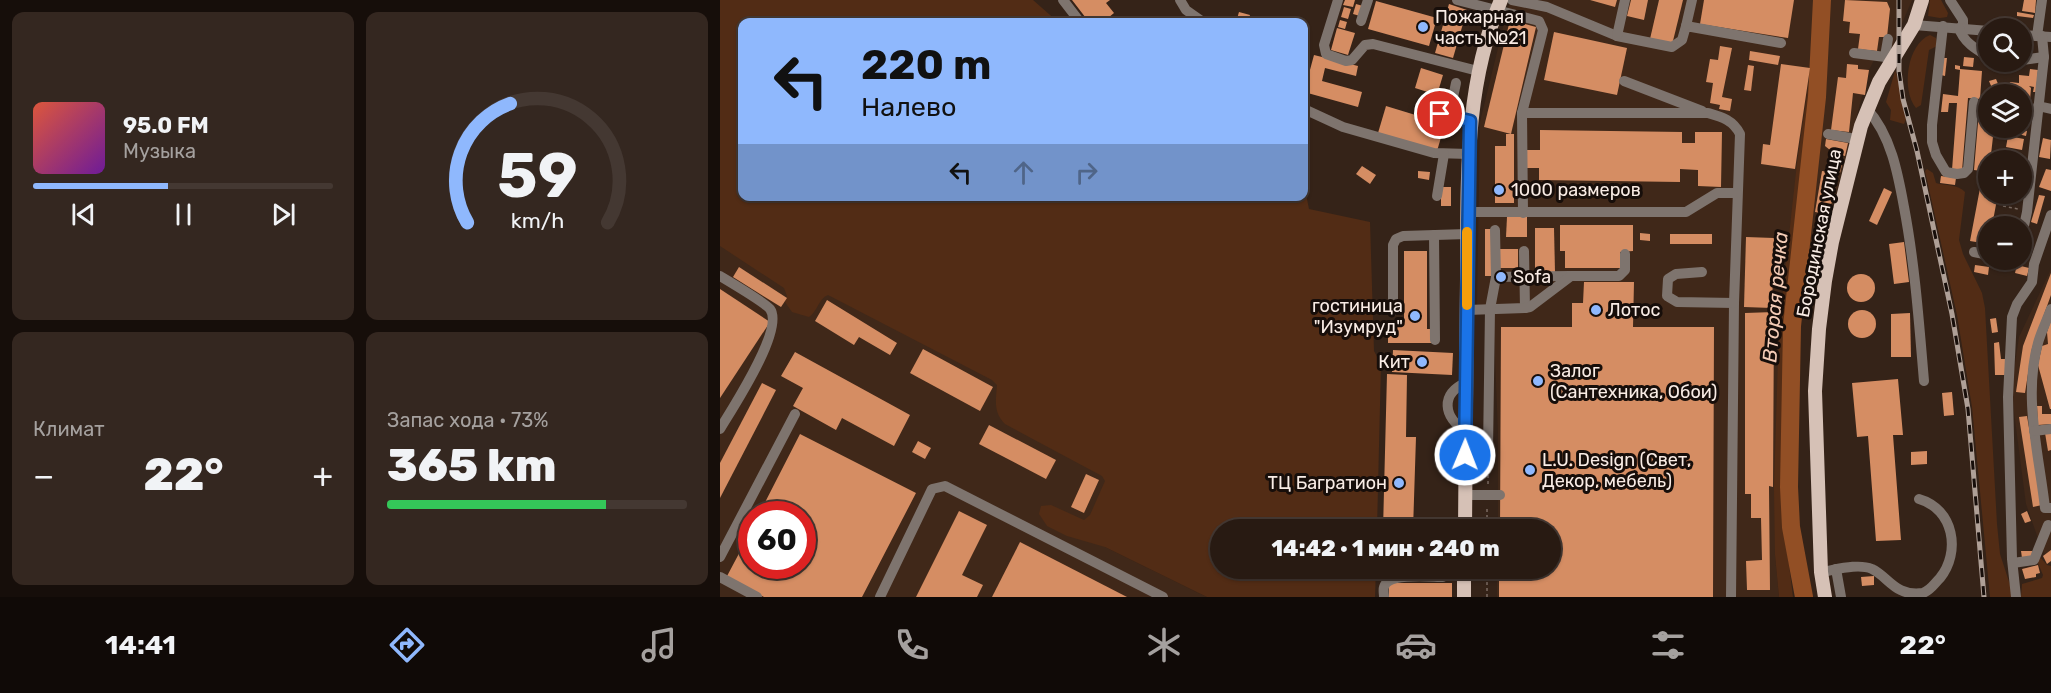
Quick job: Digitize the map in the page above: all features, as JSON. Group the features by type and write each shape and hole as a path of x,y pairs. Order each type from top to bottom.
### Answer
{"main road":[{"name":"Бородинская улица","path":"1825,597 1821,572 1815,391 1819,329 1832,242 1856,139 1867,109 1889,57 1914,25 1922,0"},
{"path":"1465,519 1470,121 1478,71 1499,5"},
{"path":"1464,579 1464,597"}],"street":[{"path":"1063,0 1077,18"},
{"path":"1180,0 1186,10 1197,18"},
{"path":"1338,0 1324,45 1326,54 1346,61 1352,60 1365,45 1373,44 1478,71"},
{"path":"1361,21 1368,0"},
{"path":"1457,0 1499,5 1539,21 1543,30 1522,113 1522,213"},
{"path":"1512,0 1548,4 1617,36 1672,47 1682,40 1692,0"},
{"path":"1617,36 1625,0"},
{"path":"1950,0 1963,20 1961,34 1978,49"},
{"path":"2026,216 2044,57 2042,0"},
{"path":"1914,25 1978,30"},
{"path":"1686,26 1781,43"},
{"path":"1943,26 1932,142 1942,168 1952,174 1964,173 1968,169 1974,102"},
{"path":"1854,53 1889,57 1888,39"},
{"path":"2032,59 2044,57"},
{"path":"1624,81 1725,118 1737,128 1740,134 1734,303 1731,597"},
{"path":"1449,116 1456,83"},
{"path":"2038,106 2051,109"},
{"path":"1867,109 1881,129 1898,176 1913,254 1924,381"},
{"path":"1424,110 1470,121"},
{"path":"1308,111 1343,127 1434,153 1469,154"},
{"path":"1522,113 1708,113"},
{"path":"1828,134 1856,139"},
{"path":"1437,196 1444,154"},
{"path":"1468,212 1686,212 1717,193 1737,193"},
{"path":"2016,597 2008,396 2012,317 2017,304 2032,282 2034,264 2051,215"},
{"path":"1465,455 1483,454 1488,450 1490,309 1496,277 1496,230"},
{"path":"1393,311 1393,245 1396,239 1403,236 1467,234"},
{"path":"1434,235 1435,340"},
{"path":"1524,251 1525,309"},
{"path":"1974,252 1978,253"},
{"path":"1496,277 1619,276 1625,270 1625,254"},
{"path":"1702,272 1676,274 1668,279 1667,296 1677,302 1734,303"},
{"path":"720,276 770,309 774,321 772,335 751,377 720,429"},
{"path":"1467,310 1525,309 1571,276"},
{"path":"2013,563 2034,560 2050,527 2034,431 2032,397 2034,360 2038,342 2051,309"},
{"path":"720,557 795,414"},
{"path":"2034,431 2051,429"},
{"path":"880,597 932,489 945,486 1163,597"},
{"path":"1465,495 1500,495"},
{"path":"1821,572 1869,568 1874,570 1886,584 1903,594 1922,594 1931,589 1946,571 1952,559 1952,545 1948,525 1941,513 1933,505 1918,499"},
{"path":"1836,569 1841,597"},
{"path":"720,577 757,597"},
{"path":"1384,597 1384,587 1392,579"}],"path":[{"path":"2003,206 2027,212"},
{"path":"1487,579 1487,597"}],"shaded area":[{"path":"720,0 1033,0 1053,18 738,18 738,201 1307,201 1309,209 1370,222 1374,351 1381,364 1377,519 1210,519 1210,579 1376,579 1375,597 1207,597 1105,547 1067,536 1047,526 1039,514 1041,506 1051,505 1084,520 1090,515 1105,481 1102,476 1005,424 997,410 997,385 992,380 828,295 822,299 809,317 792,312 785,302 787,296 784,288 720,246"},
{"path":"1513,0 1912,0 1890,52 1876,56 1869,70 1818,262 1788,254 1775,555 1779,597 1497,597 1497,579 1561,579 1561,519 1498,519 1498,433 1493,306 1477,306 1480,122 1508,7"},
{"path":"1930,0 1941,0 1948,13 1947,17 1928,16"},
{"path":"1930,35 1936,38 1937,46 1929,50 1921,105 1916,108 1909,90 1909,68 1916,48"},
{"path":"1813,55 1816,59 1786,323 1783,489 1785,532 1793,597 1779,597 1775,555 1774,487 1779,327 1797,163"},
{"path":"1895,71 1906,119 1904,124 1890,120 1891,110 1886,102"},
{"path":"1927,169 1933,173 1936,183 1955,186 1965,192 1959,240 1963,254 1982,293 1985,308 2000,554 2014,597 1990,597 1972,407 1957,315 1925,171"},
{"path":"720,215 1002,373 1134,479 1105,547 1207,597 720,597"},
{"path":"2051,269 2051,564 2041,547 2026,504 2012,383 2019,337"},
{"path":"2040,557 2051,566 2051,597 2021,597 2022,584 2042,578 2043,575 2037,561"}],"building":[{"path":"1072,0 1110,0 1106,3 1114,13 1108,18 1086,18"},
{"path":"1345,0 1355,0 1353,7 1343,5"},
{"path":"1590,0 1617,0 1615,7"},
{"path":"1631,0 1648,0 1644,20 1627,16"},
{"path":"1659,0 1683,0 1672,45 1650,39"},
{"path":"1704,0 1794,0 1788,38 1700,24"},
{"path":"1845,0 1887,2 1890,9 1887,37 1879,37 1877,51 1858,49 1860,34 1849,33 1850,22 1843,21"},
{"path":"2024,0 2036,0 2035,13 2022,11"},
{"path":"1376,1 1437,18 1429,46 1368,29"},
{"path":"1356,4 1363,6 1360,16 1353,14"},
{"path":"1449,4 1467,10 1453,58 1435,53"},
{"path":"1344,7 1351,9 1348,19 1341,17"},
{"path":"1239,12 1250,15 1249,18 1237,18"},
{"path":"2017,12 2034,15 2033,18 2017,16"},
{"path":"1340,20 1347,22 1345,29 1338,27"},
{"path":"1510,20 1536,27 1511,134 1484,127"},
{"path":"1337,28 1355,33 1348,55 1331,50"},
{"path":"1554,32 1627,48 1617,95 1544,80"},
{"path":"1720,46 1732,48 1722,97 1732,99 1730,111 1719,109 1720,105 1710,103 1713,83 1706,82 1710,59 1718,60"},
{"path":"1750,51 1780,56 1778,65 1749,60"},
{"path":"1314,55 1358,66 1356,76 1325,68 1322,81 1362,92 1358,107 1308,93 1308,77"},
{"path":"1964,57 1974,58 1973,67 1963,66"},
{"path":"1943,58 1947,58 1945,76 1941,75"},
{"path":"1781,64 1810,68 1795,169 1761,164 1763,144 1770,145"},
{"path":"1847,64 1858,65 1858,69 1869,70 1865,95 1853,93 1849,132 1831,130 1838,77 1846,78"},
{"path":"1748,65 1754,66 1751,91 1744,90"},
{"path":"1955,65 1960,66 1960,69 1982,72 1981,84 1978,84 1978,99 1968,98 1962,171 1952,170 1957,103 1949,103 1948,112 1941,112 1943,94 1958,96 1960,70 1955,69"},
{"path":"1421,68 1443,75 1437,95 1415,88"},
{"path":"2032,69 2038,70 2036,92 2033,92 2032,84 2010,84 2010,82 2019,83 2019,75 2029,76"},
{"path":"1996,79 1998,84 1990,84 1989,81"},
{"path":"1386,106 1445,124 1437,151 1378,133"},
{"path":"1978,123 1978,138 1993,138 1992,150 1978,150 1978,171 1974,170"},
{"path":"1540,130 1682,132 1682,143 1695,143 1695,132 1722,132 1721,187 1698,186 1698,170 1680,169 1680,182 1539,180 1539,168 1527,168 1527,150 1540,150"},
{"path":"1506,134 1514,134 1514,203 1495,203 1495,146 1506,146"},
{"path":"2008,138 2024,139 2022,150 2006,147"},
{"path":"2043,138 2051,140 2050,159 2039,157"},
{"path":"1826,139 1848,143 1845,156 1835,154 1825,146"},
{"path":"1832,163 1842,165 1840,173 1830,171"},
{"path":"1362,166 1376,175 1370,184 1356,174"},
{"path":"2046,169 2051,170 2051,191 2039,187"},
{"path":"1418,171 1430,172 1429,180 1418,178"},
{"path":"1822,171 1836,173 1835,192 1828,214 1815,212"},
{"path":"1941,176 1956,178 1955,185 1940,183"},
{"path":"1441,187 1451,187 1451,206 1441,206"},
{"path":"1884,188 1892,192 1877,225 1869,221"},
{"path":"2039,195 2045,196 2037,224 2032,222"},
{"path":"1978,199 1978,204 1996,204 1994,216 1978,216 1978,242 1970,241"},
{"path":"1507,217 1527,217 1527,237 1506,237"},
{"path":"1560,225 1633,225 1633,251 1620,252 1620,268 1565,268 1565,251 1560,251"},
{"path":"1535,228 1554,228 1555,272 1535,273"},
{"path":"1485,229 1493,229 1493,276 1485,276"},
{"path":"1640,233 1650,234 1650,241 1640,240"},
{"path":"1670,234 1712,234 1712,244 1670,244"},
{"path":"1746,237 1774,238 1772,308 1744,307"},
{"path":"1904,242 1909,282 1894,284 1889,244"},
{"path":"1500,249 1518,249 1518,268 1500,268"},
{"path":"1404,251 1427,251 1427,329 1434,329 1434,343 1388,343 1388,322 1404,322"},
{"path":"1975,265 1978,265 1978,270 1989,270 1988,275 1974,272"},
{"path":"739,267 787,298 781,307 733,277"},
{"path":"2016,270 2028,270 2027,276 2015,273"},
{"path":"2051,273 2051,295 2032,348 2025,393 2016,392 2023,346"},
{"path":"1861,274 1871,278 1875,288 1871,298 1861,302 1851,298 1847,288 1851,278"},
{"path":"1584,282 1634,282 1633,327 1714,327 1713,597 1499,597 1499,579 1561,579 1561,519 1500,519 1501,327 1572,327 1572,303 1583,303"},
{"path":"720,289 770,322 720,398"},
{"path":"827,300 897,343 890,355 859,337 854,345 815,321"},
{"path":"1862,310 1872,314 1876,324 1872,334 1862,338 1852,334 1848,324 1852,314"},
{"path":"1774,312 1773,487 1769,486 1770,590 1747,590 1746,561 1762,560 1761,518 1751,518 1751,494 1745,494 1745,313"},
{"path":"1910,313 1911,357 1891,357 1891,314"},
{"path":"1996,318 1998,332 1992,333 1990,319"},
{"path":"2051,320 2050,409 2038,365 2042,346 2048,344 2047,332"},
{"path":"1999,342 2001,359 2005,359 2005,375 1995,375 1994,343"},
{"path":"923,349 993,387 980,411 910,373"},
{"name":"Кит","path":"1393,350 1453,353 1452,375 1392,372"},
{"path":"795,352 910,415 894,446 842,418 836,430 793,406 803,388 781,376"},
{"name":"ТЦ Багратион","path":"1387,374 1407,375 1406,437 1416,437 1413,519 1383,519"},
{"path":"1898,379 1903,435 1893,435 1901,540 1876,541 1868,436 1857,437 1852,383"},
{"path":"762,383 776,390 720,498 720,463"},
{"path":"1952,392 1954,415 1944,416 1942,393"},
{"path":"2037,406 2042,406 2042,414 2051,414 2051,424 2038,425"},
{"path":"2027,416 2042,505 2033,507 2019,417"},
{"path":"989,425 1056,460 1046,479 979,444"},
{"path":"2051,432 2051,450 2048,451 2045,433"},
{"path":"800,434 916,493 862,597 764,597 726,578 738,555 738,579 816,579 816,501 766,501"},
{"path":"918,441 931,448 925,459 912,452"},
{"path":"1927,451 1927,464 1911,465 1911,452"},
{"path":"1086,474 1099,480 1084,513 1071,507"},
{"path":"959,511 987,525 962,575 983,585 977,597 916,597"},
{"path":"2027,511 2031,521 2025,523 2021,514"},
{"path":"1020,542 1127,597 992,597"},
{"path":"2051,550 2051,561 2047,564 2043,556"},
{"path":"2021,551 2032,551 2033,558 2022,558"},
{"path":"2038,565 2040,573 2036,574 2036,577 2025,579 2022,569"},
{"path":"1874,576 1874,585 1862,586 1861,577"},
{"path":"1392,583 1452,583 1452,597 1389,597 1389,586"}],"waterway":[{"name":"Вторая речка","path":"1804,597 1791,527 1789,487 1792,326 1817,97 1822,0"}],"railway":[{"path":"1899,0 1899,71 1903,99 1917,151 1952,314 1968,409 1984,597"}],"slow traffic":[{"path":"1467,232 1467,305"}],"place":[{"name":"Пожарная часть №21","path":"1423,27"},
{"name":"1000 размеров","path":"1499,190"},
{"name":"Sofa","path":"1501,277"},
{"name":"Лотос","path":"1596,310"},
{"name":"гостиница \"Изумруд\"","path":"1415,316"},
{"name":"Кит","path":"1422,362"},
{"name":"Залог (Сантехника, Обои)","path":"1538,381"},
{"name":"L.U. Design (Свет, Декор, мебель)","path":"1530,470"},
{"name":"ТЦ Багратион","path":"1399,483"}],"route":[{"path":"1440,114 1470,121 1465,455"}]}
